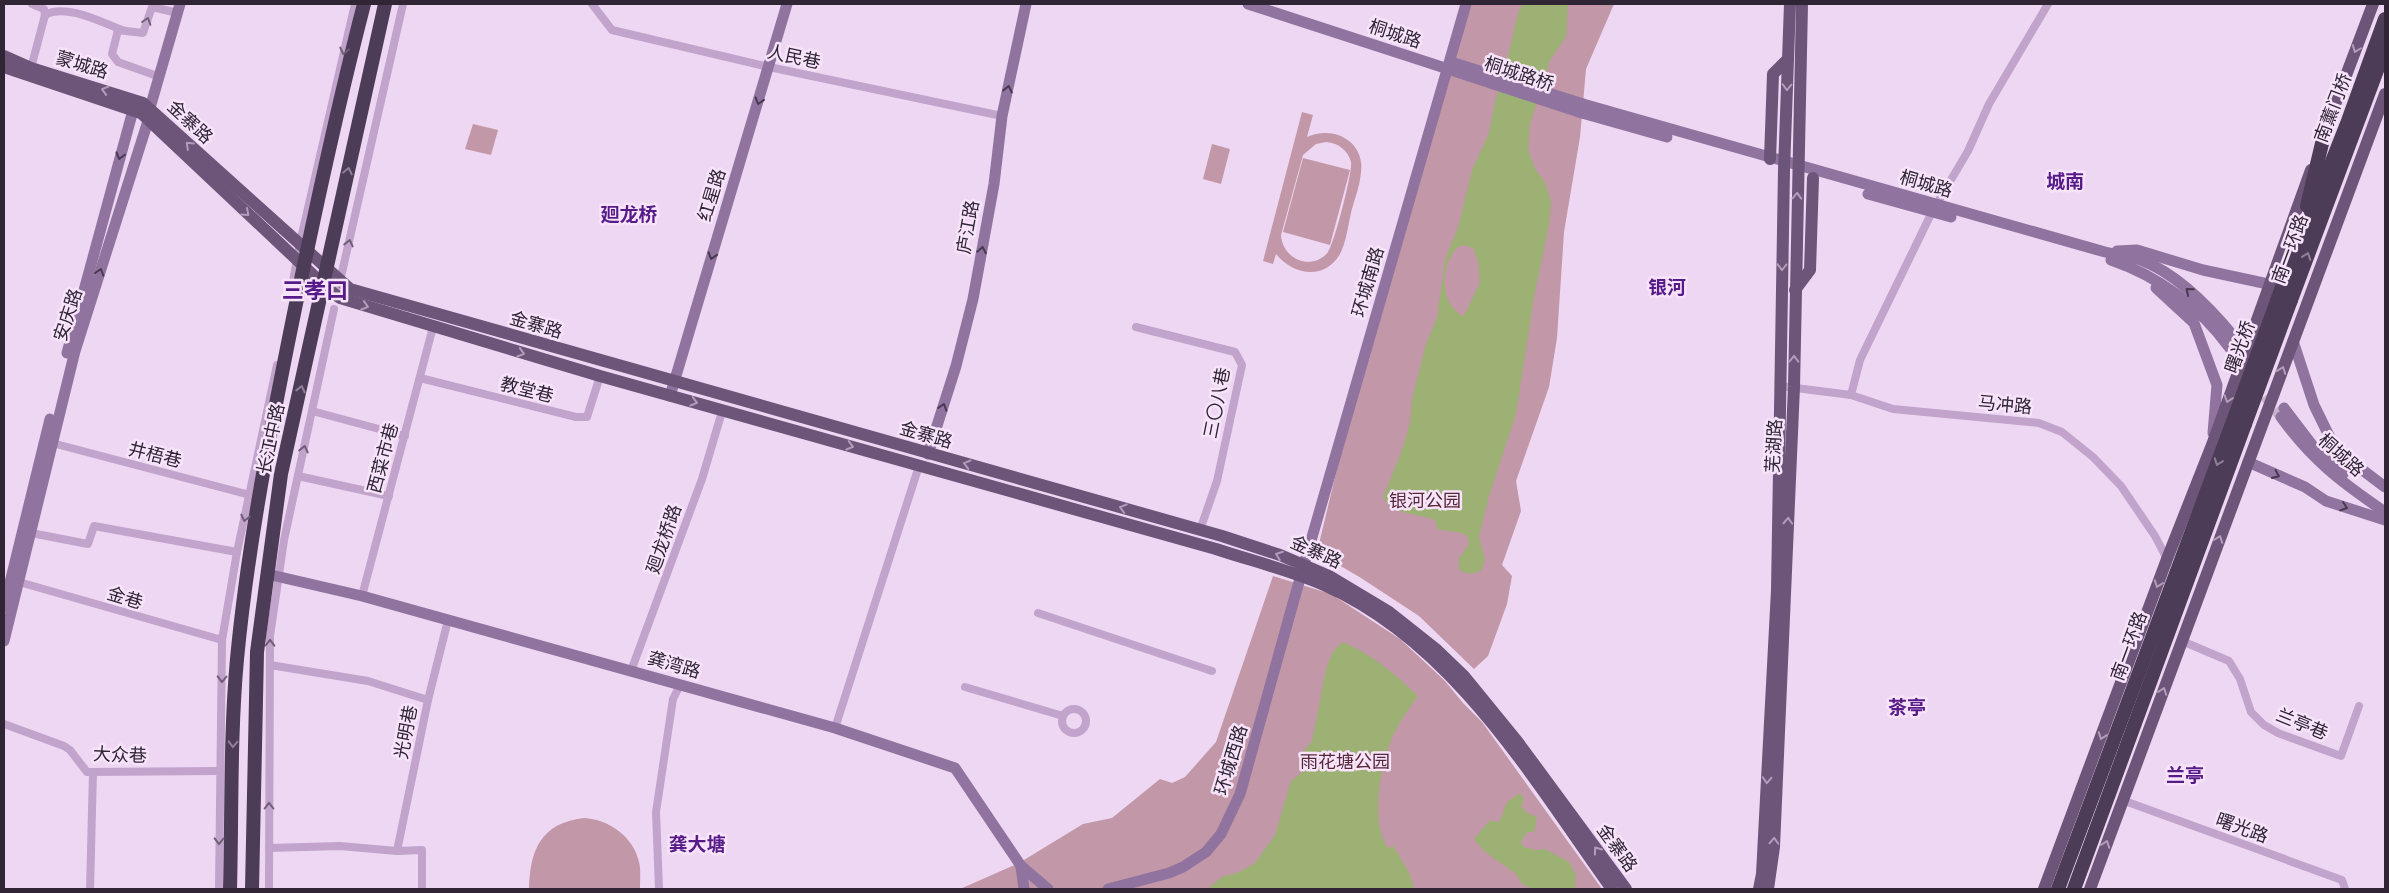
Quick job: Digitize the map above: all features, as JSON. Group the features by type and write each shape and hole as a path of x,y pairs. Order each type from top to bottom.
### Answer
{"highway":[{"name":"长江中路","path":"230,889 237,662 246,574 302,255 364,4"},
{"name":"长江中路","path":"252,889 257,652 273,576 281,474 385,4"},
{"name":"南薰门桥","path":"2319,210 2385,19"},
{"name":"南薰门桥","path":"2319,210 2385,49"},
{"path":"2297,250 2325,131"},
{"name":"南一环路","path":"2280,291 2297,250 2319,210"},
{"name":"南一环路","path":"2280,291 2319,210"},
{"name":"曙光桥","path":"2240,420 2280,291"},
{"name":"南一环路","path":"2056,889 2064,874 2240,420"},
{"name":"南一环路","path":"2074,889 2240,420"}],"main road":[{"name":"芜湖路","path":"1759,889 1762,874 1777,590 1784,166 1790,4"},
{"name":"芜湖路","path":"1768,889 1774,847 1794,387 1802,4"},
{"path":"2044,889 2167,558 2212,445 2280,291 2325,131 2374,4"},
{"name":"蒙城路","path":"4,56 31,68 135,104 149,115"},
{"path":"1770,159 1773,74 1788,59"},
{"name":"蒙城路","path":"4,67 135,104"},
{"path":"2090,889 2385,94"},
{"name":"金寨路","path":"149,115 224,178 302,255 323,284 340,298 600,376 1216,549 1303,571 1349,587 1389,612 1437,650 1464,676 1517,741 1626,889"},
{"path":"1795,290 1810,270 1813,178"},
{"name":"金寨路","path":"302,255 326,270 338,286 674,383 1200,530 1280,555 1324,585 1365,607 1404,634 1458,684 1510,747 1612,889"}],"street":[{"path":"31,68 45,15 44,9 32,4"},
{"path":"218,889 222,640 237,552 355,4"},
{"path":"338,286 403,4"},
{"name":"人民巷","path":"592,4 612,30 769,67 1002,116"},
{"name":"红星路","path":"670,396 787,4"},
{"name":"庐江路","path":"928,454 956,366 973,299 994,184 1002,116 1026,4"},
{"name":"桐城路","path":"1248,4 1446,64"},
{"name":"桐城路","path":"1270,4 1446,64"},
{"name":"环城南路","path":"1303,571 1466,4"},
{"path":"1851,395 1860,360 1934,209 1968,151 1989,104 2048,4"},
{"path":"45,15 54,10 68,10 122,30 140,34 143,33 152,7 179,9"},
{"name":"安庆路","path":"4,641 75,351 149,115 179,9"},
{"path":"122,30 118,30 115,38 112,54 114,59 160,76"},
{"name":"桐城路桥","path":"1446,64 1583,108"},
{"name":"安庆路","path":"4,607 37,467 135,104"},
{"name":"桐城路","path":"1583,108 1770,159 1784,166"},
{"name":"桐城路","path":"1583,108 2108,257 2143,261 2180,284 2214,313 2232,343"},
{"name":"桐城路","path":"1798,170 1813,178 1934,209"},
{"path":"2108,257 2137,250 2280,291"},
{"path":"2108,257 2157,289 2194,322 2217,385 2212,445"},
{"path":"269,889 270,636 273,576 298,476 334,309"},
{"name":"西菜市巷","path":"362,596 433,327"},
{"name":"三〇八巷","path":"1136,327 1235,352 1242,365 1217,481 1200,530"},
{"path":"2293,341 2314,405 2336,450 2385,487"},
{"name":"教堂巷","path":"420,378 576,417 587,417 600,376"},
{"name":"马冲路","path":"1780,386 1851,395 1893,410 2039,423 2062,432 2093,457 2121,486 2156,536 2167,558"},
{"path":"312,411 405,436"},
{"name":"桐城路","path":"2385,503 2340,472 2282,413 2318,462 2349,488 2385,512"},
{"name":"廻龙桥路","path":"631,671 702,479 721,416"},
{"name":"井梧巷","path":"52,443 250,495"},
{"path":"2248,462 2305,487 2326,501 2385,520"},
{"path":"835,728 917,472"},
{"path":"298,476 389,496"},
{"path":"31,533 88,544 94,526 237,552"},
{"name":"环城西路","path":"1108,889 1183,867 1206,852 1221,834 1240,794 1303,571"},
{"name":"龚湾路","path":"273,576 362,596 835,728 954,768 1021,866"},
{"name":"金巷","path":"19,582 222,640"},
{"path":"1038,613 1212,671"},
{"name":"光明巷","path":"397,852 428,700 448,620"},
{"name":"兰亭巷","path":"2182,641 2229,661 2240,678 2251,712 2264,725 2341,756 2360,706"},
{"path":"270,665 368,681 428,700"},
{"path":"659,889 656,812 673,699 680,685"},
{"path":"965,687 1063,716"},
{"name":"大众巷","path":"4,724 64,746 70,750 85,770 93,772 219,771"},
{"path":"90,889 93,772"},
{"name":"曙光路","path":"2122,800 2342,880 2345,889"},
{"path":"269,848 340,846 397,852 422,850 422,889"},
{"path":"1021,866 1024,889"},
{"path":"1021,866 1048,889"}],"green space":[{"name":"银河公园","path":"1465,4 1614,4 1586,69 1580,137 1564,232 1557,338 1549,387 1516,481 1521,511 1502,565 1512,576 1507,604 1488,656 1474,669 1419,616 1317,552 1339,461"},
{"path":"1302,112 1313,115 1307,137 1327,133 1345,138 1353,144 1361,161 1359,182 1344,245 1333,263 1317,271 1308,272 1291,267 1276,254 1273,264 1263,261","holes":["1330,143 1345,151 1350,158 1349,179 1328,252 1321,258 1306,262 1292,256 1287,251 1281,235 1303,155 1316,144"]},
{"path":"473,124 498,130 491,155 465,149"},
{"path":"1212,144 1230,149 1221,184 1203,179"},
{"path":"1303,158 1350,170 1330,245 1283,232"},
{"name":"雨花塘公园","path":"1273,576 1331,594 1400,639 1445,681 1482,722 1602,889 960,889 1019,863 1083,824 1112,818 1160,779 1172,783 1185,777 1216,742"},
{"path":"584,818 593,819 611,826 626,837 636,853 640,865 640,889 529,889 532,863 540,841 557,826"}],"shaded area":[{"path":"1523,4 1568,4 1566,37 1550,60 1530,124 1528,149 1535,169 1545,182 1551,202 1549,225 1534,297 1516,414 1489,496 1479,537 1485,560 1481,571 1470,574 1459,570 1459,558 1469,544 1467,536 1437,529 1435,520 1399,511 1387,503 1383,497 1401,453 1410,423 1412,399 1426,344 1437,318 1445,259 1458,228 1472,170 1489,133 1518,13","holes":["1461,245 1473,248 1478,261 1480,282 1464,316 1449,303 1446,293 1445,271 1454,252"]},
{"path":"1343,642 1383,666 1418,696 1400,722 1390,743 1379,790 1378,807 1382,837 1388,848 1393,846 1409,872 1414,888 1207,889 1222,877 1239,872 1255,863 1275,835 1291,781 1304,771 1303,752 1312,741 1327,665 1334,650"},
{"path":"1520,793 1524,799 1521,806 1527,813 1537,817 1534,832 1527,832 1521,842 1524,847 1536,850 1545,849 1569,862 1576,875 1575,889 1532,889 1522,884 1516,874 1484,851 1474,839 1490,820 1494,822 1500,821 1507,802"}],"tunnel":[{"path":"2229,347 2246,370"},
{"path":"2255,383 2281,417"}],"district":[{"name":"城南","path":"2065,182"},
{"name":"廻龙桥","path":"629,215"},
{"name":"银河","path":"1667,288"},
{"name":"三孝口","path":"315,291"},
{"name":"茶亭","path":"1907,708"},
{"name":"兰亭","path":"2185,776"},
{"name":"龚大塘","path":"697,845"}]}
